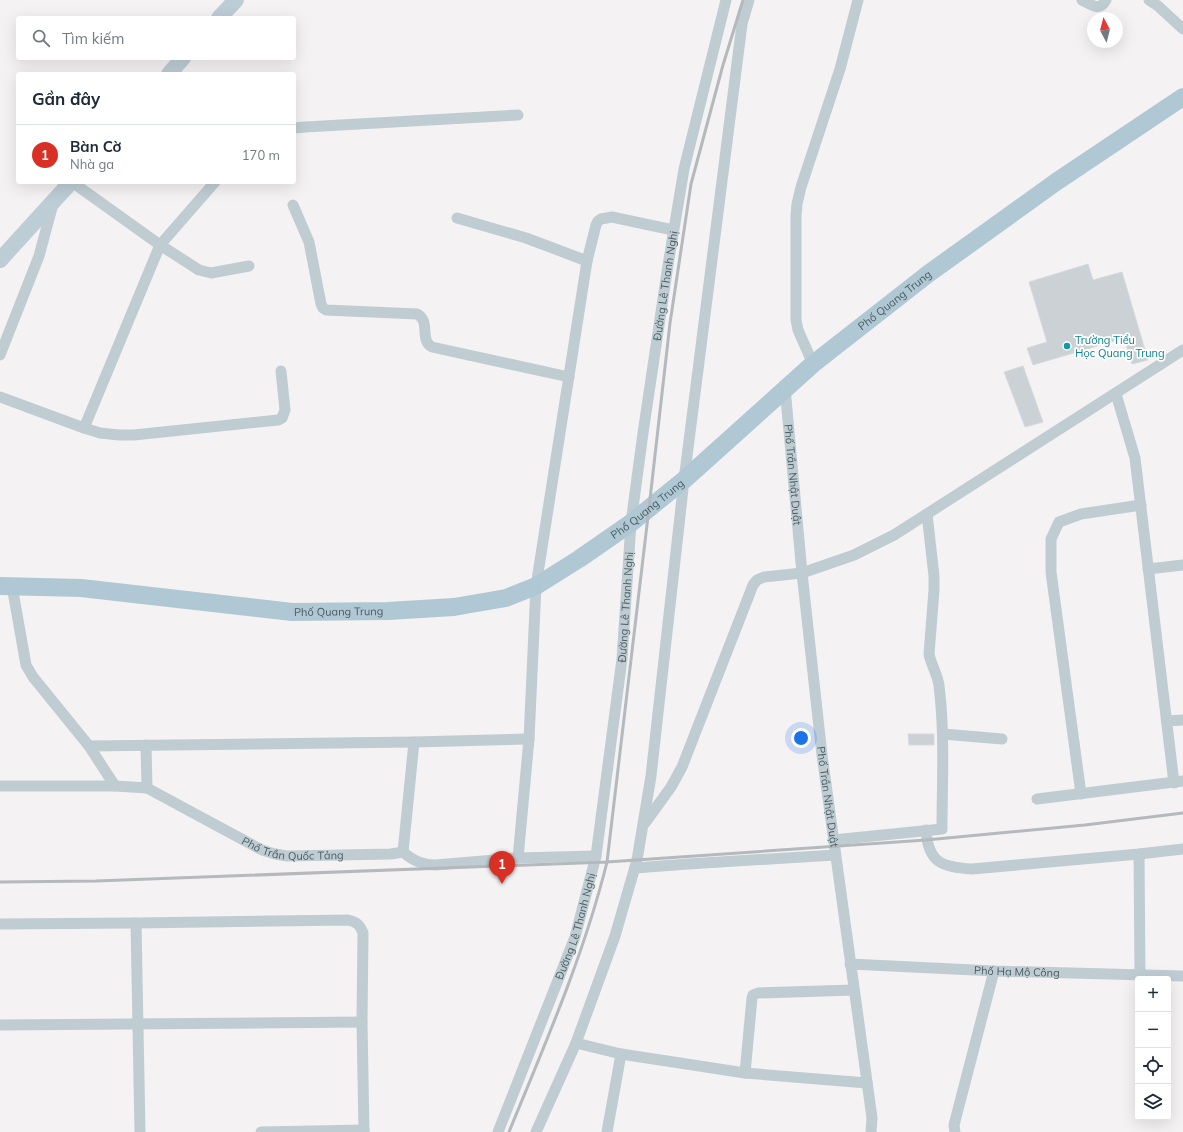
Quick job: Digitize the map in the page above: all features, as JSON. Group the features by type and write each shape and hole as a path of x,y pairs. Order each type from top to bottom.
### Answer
{"main road":[{"name":"Phố Quang Trung","path":"3,586 81,588 300,612 388,611 454,607 506,598 536,586 579,559 631,523 684,480 813,364 928,274 1056,182 1183,97"}],"street":[{"path":"221,16 236,0"},
{"name":"Đường Lê Thanh Nghị","path":"498,1132 575,937 596,856 622,659 631,523 673,230 684,169 726,0"},
{"path":"536,1132 576,1043 615,936 635,868 651,776 684,480 742,24 749,0"},
{"path":"813,364 798,330 796,320 797,204 840,69 858,0"},
{"path":"1082,0 1096,7 1100,7 1103,6 1106,0"},
{"path":"1158,2 1183,29"},
{"path":"171,72 181,60"},
{"path":"296,128 518,115"},
{"path":"0,260 69,184"},
{"path":"74,184 160,245 199,270 211,273 249,266"},
{"path":"84,428 160,245 213,184"},
{"path":"0,355 39,256 53,201"},
{"path":"293,205 309,242 321,304 326,310 417,314 422,316 426,341 428,345 432,347 569,376"},
{"path":"518,858 529,739 536,586 587,261 596,224 602,219 612,217 673,230"},
{"path":"457,218 526,238 587,261"},
{"path":"643,824 671,787 682,768 753,585 757,580 764,577 802,573 854,555 894,536 1183,350"},
{"path":"0,396 100,433 134,435 278,420 282,418 285,410 281,371"},
{"name":"Phố Trần Nhật Duật","path":"785,388 802,573 822,755 872,1118 871,1132"},
{"path":"1036,800 1178,782 1166,721 1135,458 1116,394"},
{"path":"1081,794 1051,572 1051,539 1059,522 1081,514 1141,505"},
{"path":"833,840 942,828 943,734 939,684 929,654 934,576 927,514"},
{"path":"1148,569 1183,565"},
{"path":"3,586 26,665 33,677 88,746 115,786"},
{"path":"1166,721 1183,720"},
{"path":"943,734 1002,739"},
{"path":"88,746 529,739"},
{"path":"414,742 403,852 413,860 423,864 435,865 518,858 596,856"},
{"path":"146,745 147,788"},
{"name":"Phố Trần Quốc Tảng","path":"0,786 115,786 147,788 262,850 287,856 391,854 403,852"},
{"path":"926,830 926,840 929,850 935,858 945,865 957,868 972,869 1183,849"},
{"path":"1139,854 1140,975"},
{"path":"635,868 835,855"},
{"path":"0,924 348,920 356,922 361,927 363,933 362,1022 364,1131 261,1132"},
{"path":"136,923 140,1132"},
{"name":"Phố Hạ Mộ Công","path":"850,964 994,971 1183,976"},
{"path":"955,1132 954,1125 994,971"},
{"path":"744,1073 752,998 755,994 758,992 854,990"},
{"path":"0,1025 362,1022"},
{"path":"576,1043 621,1054 744,1073 867,1083"},
{"path":"608,1132 621,1054"}],"building":[{"name":"Trường Tiểu Học Quang Trung","path":"1088,264 1093,280 1122,272 1148,360 1132,364 1124,338 1033,365 1027,348 1047,342 1029,282"},
{"path":"1023,366 1043,422 1025,427 1004,372"},
{"path":"908,734 934,734 934,745 909,745"}],"railway":[{"path":"509,1132 563,999 598,897 607,862 670,323 691,184 723,65 743,0"},
{"path":"0,882 96,881 607,862 926,840 1085,825 1183,813"}],"place":[{"name":"Trường Tiểu Học Quang Trung","path":"1067,346"},
{"name":"Bàn Cờ","path":"502,884"}]}
